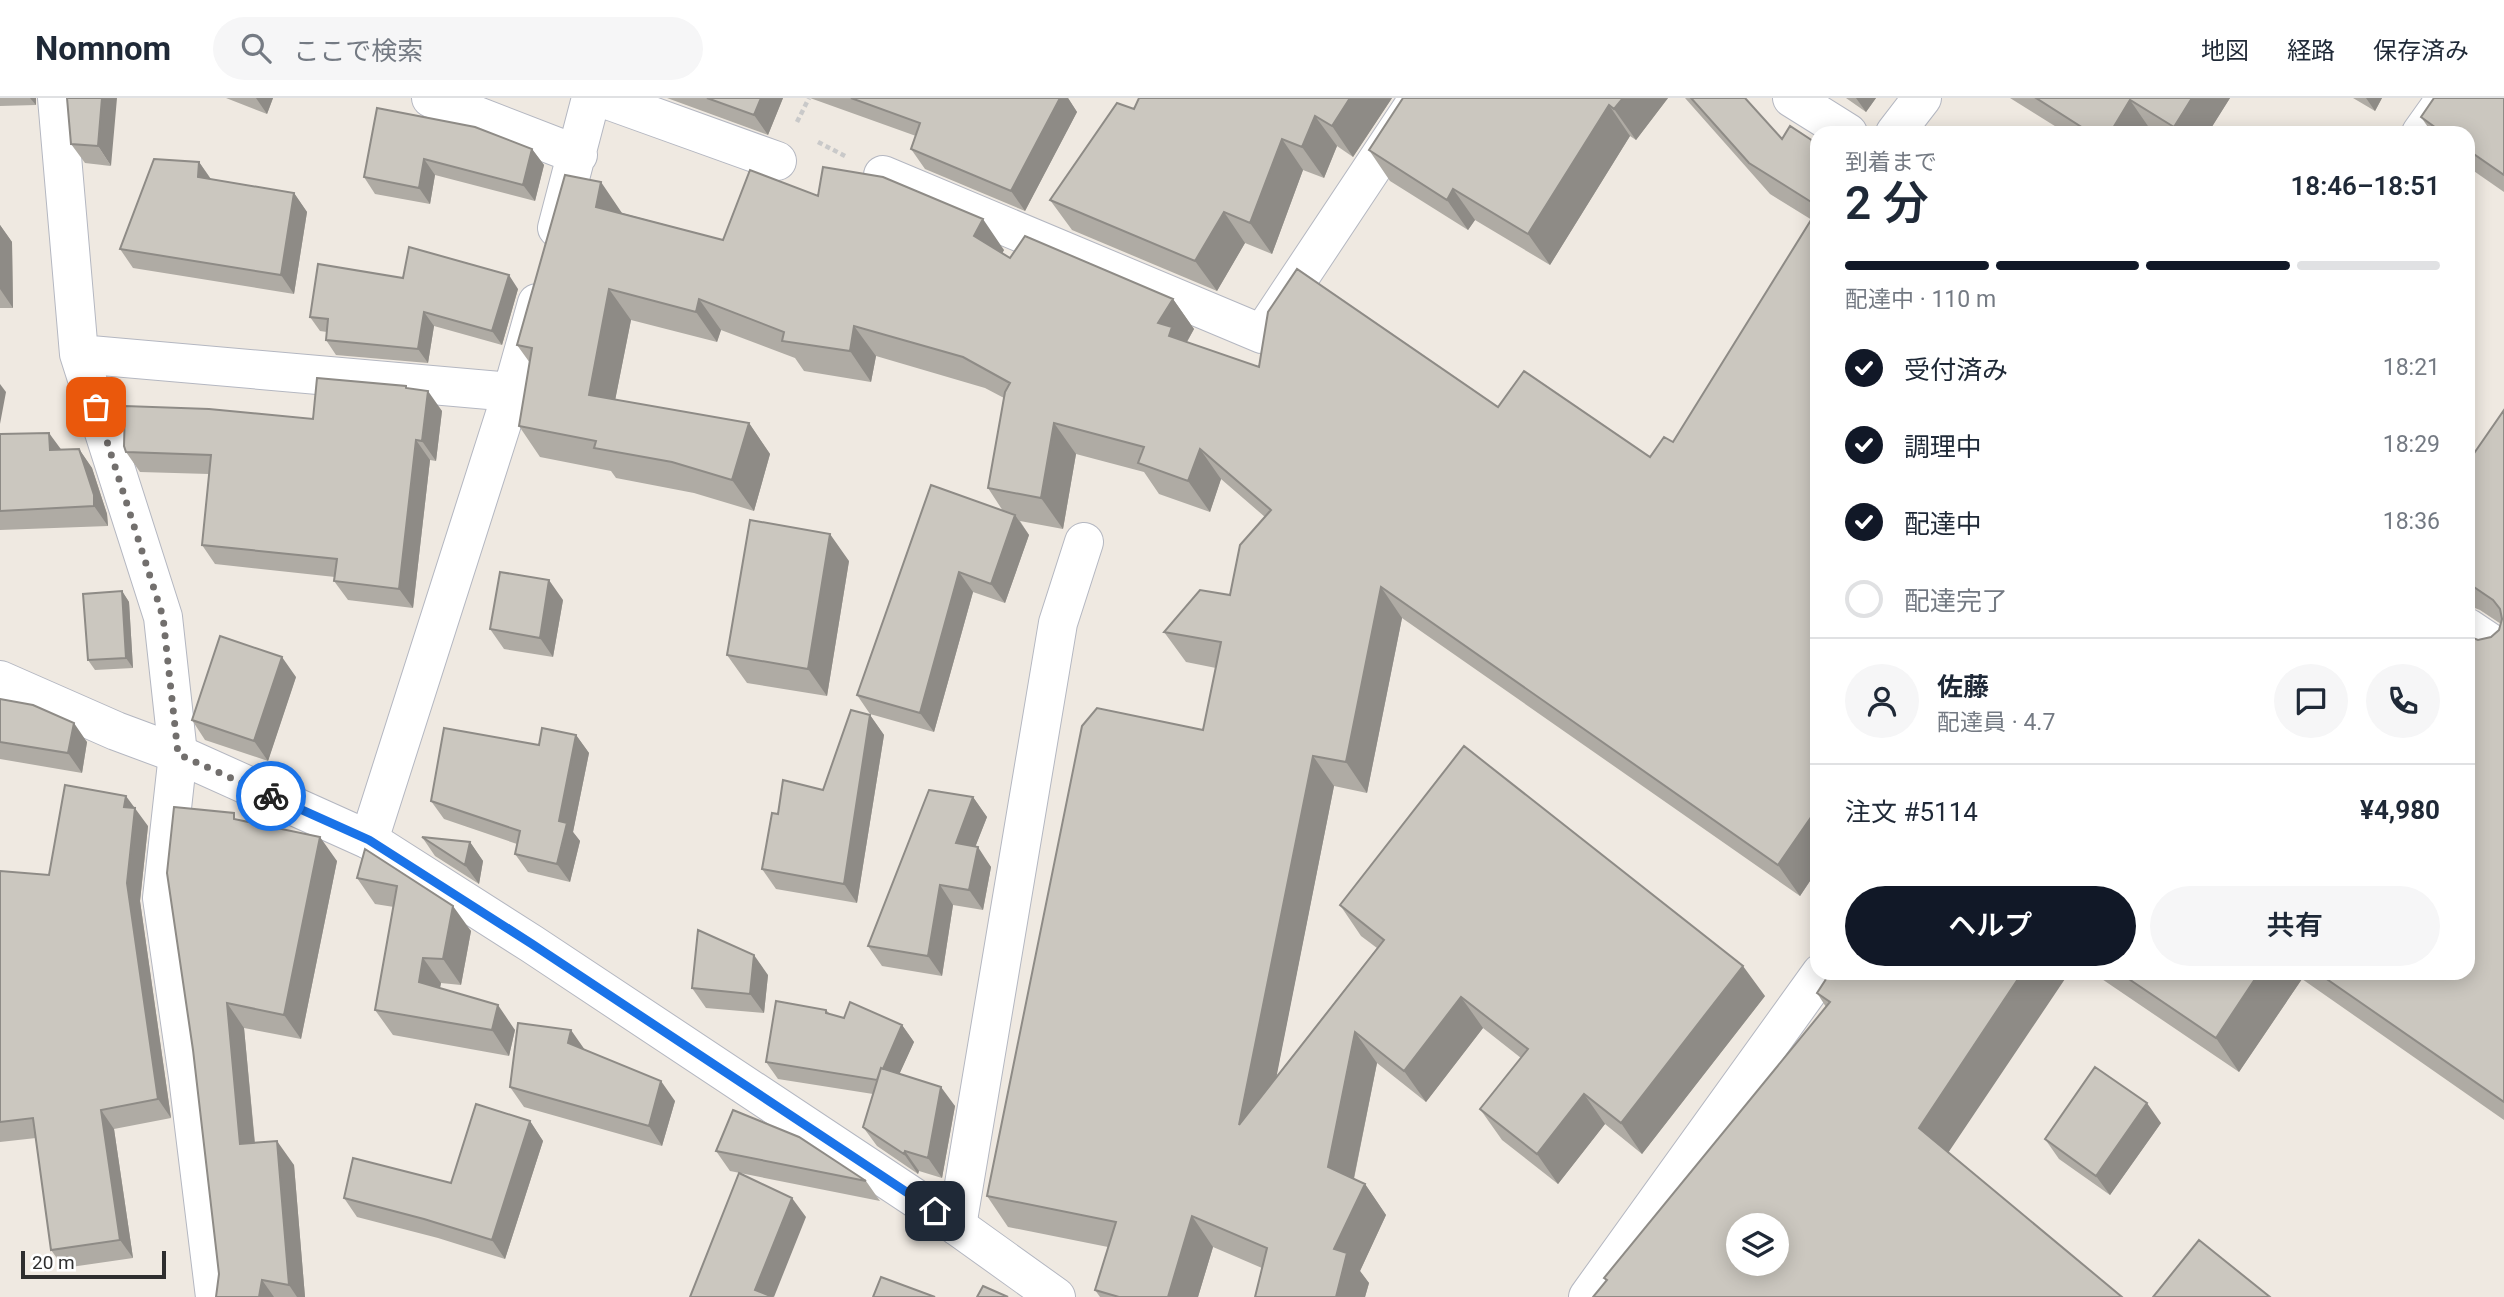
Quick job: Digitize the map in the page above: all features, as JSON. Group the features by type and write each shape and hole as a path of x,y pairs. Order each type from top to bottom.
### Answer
{"street":[{"path":"57,98 79,354 163,617 178,754 162,898 188,1077 215,1297"},
{"path":"431,98 578,155"},
{"path":"369,840 512,392 578,155 591,98"},
{"path":"601,98 785,145"},
{"path":"883,175 1262,334 1417,98"},
{"path":"1792,98 1836,126"},
{"path":"1900,126 1922,98"},
{"path":"2426,126 2446,98"},
{"path":"79,354 512,392"},
{"path":"957,1226 1058,623 1084,541"},
{"path":"2475,633 2504,652"},
{"path":"0,680 116,731 178,754 369,840 957,1226 1056,1297"},
{"path":"1588,1297 1816,980"}],"path":[{"path":"809,98 785,145 883,175"}],"building":[{"path":"67,98 102,98 98,146 71,144"},
{"path":"707,98 761,98 754,115"},
{"path":"851,98 1060,98 1011,191 911,149 920,123"},
{"path":"1139,98 1350,98 1332,126 1315,116 1302,147 1282,139 1250,223 1224,212 1195,261 1050,200 1117,103 1134,109"},
{"path":"1403,98 1623,98 1614,109 1609,105 1528,234 1453,189 1447,200 1369,150"},
{"path":"1691,98 1745,98 1782,139 1790,126 1810,139 1810,201 1749,163"},
{"path":"2036,98 2192,98 2175,126 2130,100 2114,126 2080,126"},
{"path":"2434,98 2504,98 2504,175 2475,155 2475,126 2433,126 2421,117"},
{"path":"377,108 475,127 532,149 523,185 424,159 419,188 364,177"},
{"path":"154,159 199,162 198,177 294,193 281,275 120,249"},
{"path":"823,167 883,177 983,219 974,236 1010,258 1025,236 1173,299 1158,323 1172,327 1169,336 1259,367 1268,312 1297,269 1498,407 1524,371 1650,457 1664,437 1673,442 1810,222 1810,819 1778,865 1381,587 1346,762 1313,756 1239,1125 1384,940 1340,905 1464,746 1743,966 1621,1123 1584,1094 1537,1154 1480,1109 1528,1049 1461,997 1404,1071 1355,1032 1328,1167 1365,1184 1334,1249 1347,1253 1336,1297 1255,1297 1267,1248 1192,1216 1168,1297 1119,1297 1095,1290 1116,1222 987,1196 1082,726 1097,708 1203,730 1221,642 1164,632 1200,590 1230,595 1240,545 1271,510 1200,449 1188,481 1138,463 1144,447 1054,423 1041,498 988,488 1005,392 1010,383 963,357 854,326 850,351 782,341 784,332 699,299 696,312 609,289 589,395 749,423 732,480 672,462 594,448 596,441 519,426 532,348 517,345 565,175 601,182 596,207 723,240 750,170 818,196"},
{"path":"409,247 509,275 492,331 424,312 418,349 326,340 328,319 310,317 318,264 403,278"},
{"path":"317,378 406,386 428,391 422,441 416,440 399,589 334,581 337,559 202,545 211,455 126,452 125,406 209,409 313,419"},
{"path":"2504,410 2504,1102 2328,980 2475,980 2475,639 2491,637 2499,630 2502,619 2500,609 2493,600 2475,588 2475,452"},
{"path":"49,433 50,450 79,449 94,495 94,506 0,511 0,434"},
{"path":"931,485 1015,515 991,584 959,572 920,713 857,695"},
{"path":"750,520 830,534 808,669 727,655"},
{"path":"500,572 549,580 540,638 490,629"},
{"path":"122,591 126,658 88,660 83,594"},
{"path":"220,636 282,657 254,741 192,720"},
{"path":"0,699 33,705 74,723 68,753 0,742"},
{"path":"851,710 870,715 844,884 762,869 772,813 778,814 783,780 823,790"},
{"path":"444,728 539,745 542,728 576,735 559,821 567,823 557,864 515,854 520,831 431,801"},
{"path":"65,785 126,796 124,807 135,808 127,883 158,1099 101,1110 120,1240 51,1250 33,1118 0,1122 0,871 49,875"},
{"path":"929,790 973,797 956,843 978,847 969,890 940,885 928,956 868,946"},
{"path":"174,807 234,813 234,819 320,837 284,1015 227,1003 240,1144 277,1141 289,1285 262,1280 259,1297 216,1297 219,1274 193,1050 167,873"},
{"path":"422,837 470,842 465,865"},
{"path":"365,849 453,906 443,959 423,958 419,982 498,1005 492,1030 375,1010 397,886 357,878"},
{"path":"698,930 754,955 750,994 692,988"},
{"path":"1825,980 2017,980 1919,1128 2122,1297 1593,1297 1607,1280 1604,1278 1830,1002 1817,993"},
{"path":"2130,980 2254,980 2216,1038"},
{"path":"776,1001 826,1010 826,1013 844,1018 850,1002 902,1025 877,1080 766,1062"},
{"path":"518,1023 571,1030 568,1043 661,1081 649,1126 510,1087"},
{"path":"2095,1067 2147,1103 2096,1176 2045,1139"},
{"path":"881,1068 941,1087 928,1158 905,1151 904,1154 863,1127"},
{"path":"476,1104 530,1121 492,1240 344,1198 353,1158 451,1183"},
{"path":"733,1110 799,1137 866,1181 716,1151"},
{"path":"739,1173 792,1198 755,1290 773,1297 690,1297"},
{"path":"2199,1240 2270,1297 2153,1297"},
{"path":"881,1277 935,1297 873,1297"},
{"path":"983,1286 1008,1297 977,1297"}],"way so far":[{"path":"96,407 163,617 178,754 271,796"}],"route":[{"path":"271,796 369,840 532,944 935,1211"}]}
